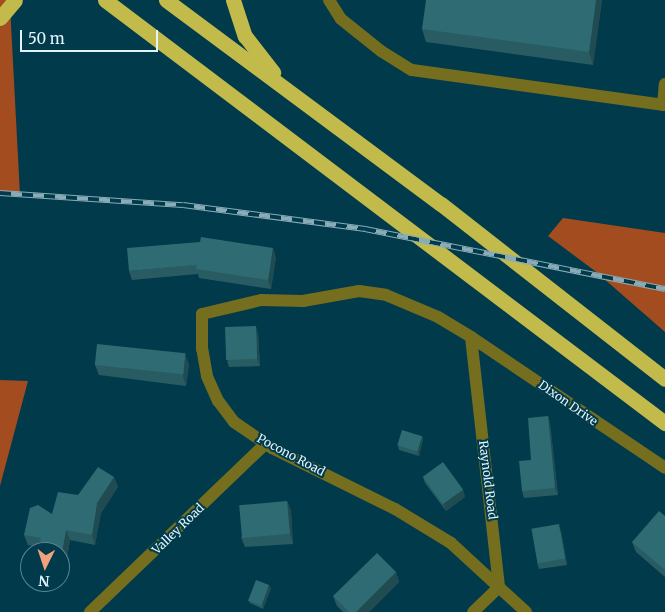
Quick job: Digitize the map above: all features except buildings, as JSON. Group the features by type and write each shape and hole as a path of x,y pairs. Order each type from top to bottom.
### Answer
{"highway":[{"path":"0,18 15,0"},
{"path":"105,0 665,423"},
{"path":"166,0 441,204 665,379"},
{"path":"233,0 245,36 284,88"}],"street":[{"path":"329,0 341,19 382,51 412,70 662,105 665,84"},
{"name":"Pocono Road","path":"471,337 438,317 386,294 359,291 303,301 261,300 202,314 202,349 208,376 218,401 234,422 266,444 395,510 451,543 526,612"},
{"name":"Dixon Drive","path":"471,337 665,468"},
{"name":"Raynold Road","path":"471,337 498,585"},
{"name":"Valley Road","path":"90,612 266,444"},
{"path":"473,612 498,585"}],"shaded area":[{"path":"0,0 16,0 10,5 20,195 0,195"},
{"path":"563,218 665,233 665,332 595,271 548,236"},
{"path":"0,380 28,381 0,486"}],"railway":[{"path":"0,193 183,205 365,229 665,289"}]}
